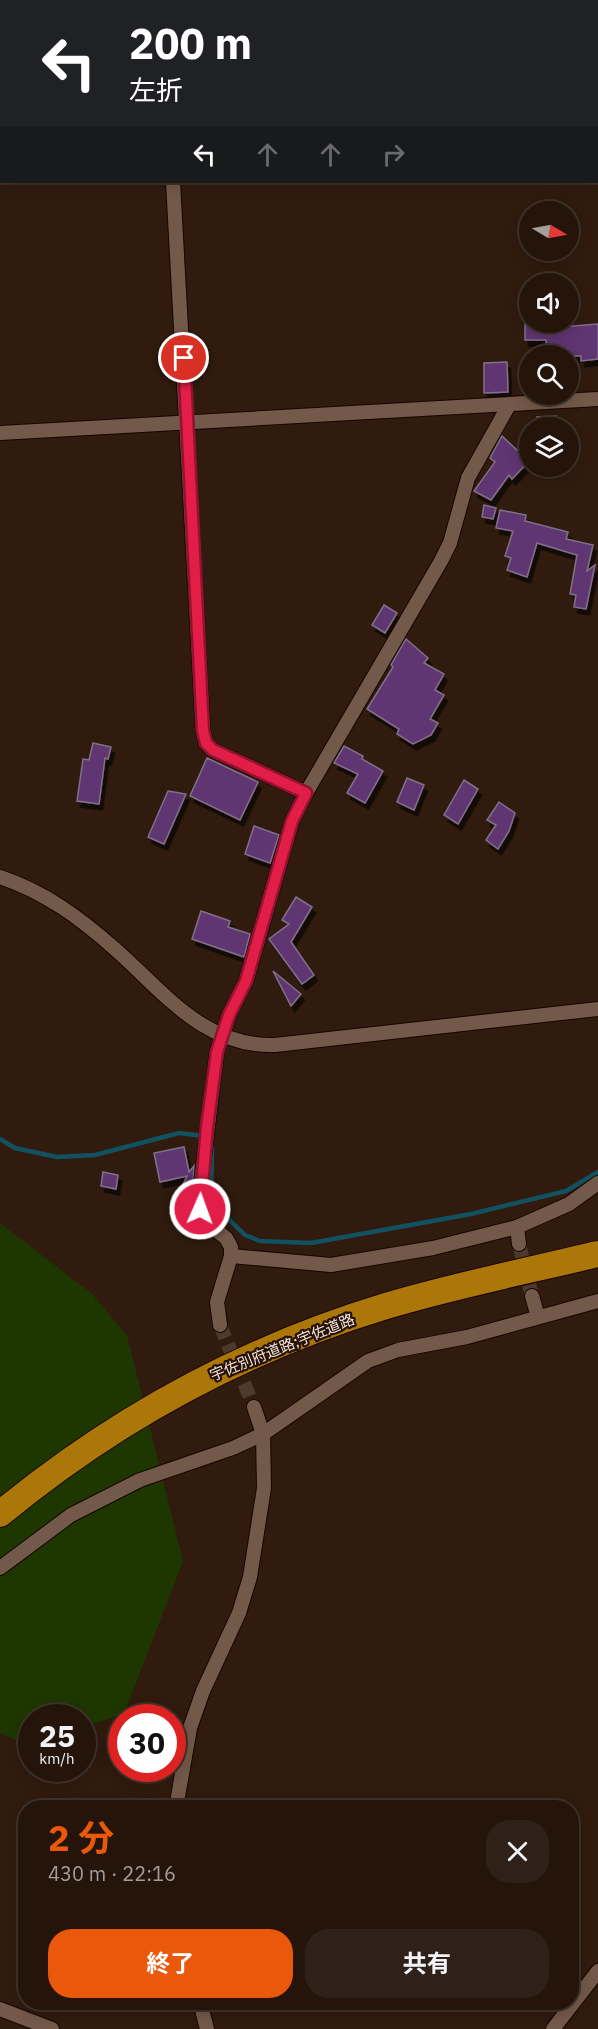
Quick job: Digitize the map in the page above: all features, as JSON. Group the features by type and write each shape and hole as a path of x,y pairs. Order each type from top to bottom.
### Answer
{"highway":[{"name":"宇佐別府道路;宇佐道路","path":"0,1514 110,1433 184,1389 256,1354 387,1306 598,1254"}],"street":[{"path":"173,183 203,731 206,743 213,750 306,793"},
{"path":"0,433 598,399"},
{"path":"220,1325 218,1302 231,1256 231,1246 226,1238 204,1221 200,1209 208,1117 221,1034 246,981 292,821 306,793 437,569 450,543 468,478 509,405"},
{"path":"0,877 54,901 117,951 168,1002 185,1015 242,1042 275,1045 598,1009"},
{"path":"231,1256 331,1265 433,1248 517,1227 569,1204 598,1183"},
{"path":"517,1227 519,1244"},
{"path":"532,1296 538,1317"},
{"path":"0,1568 70,1515 140,1480 233,1448 263,1434 368,1360 398,1350 467,1336 598,1301"},
{"path":"177,1800 190,1728 203,1690 239,1613 250,1577 261,1515 263,1434 254,1407"},
{"path":"579,1995 598,1971"},
{"path":"0,2009 52,2029"},
{"path":"202,2010 207,2029"},
{"path":"553,2029 568,2010"}],"green space":[{"path":"0,1223 91,1293 127,1335 183,1561 128,1704 108,1704 108,1719 96,1723 96,1704 18,1704 18,1741 0,1733"}],"building":[{"path":"598,324 598,359 581,361 579,345 546,345 546,340 525,340 525,333 579,333 579,326"},
{"path":"507,362 508,392 484,393 484,363"},
{"path":"502,436 517,450 519,449 519,472 512,479 509,475 491,500 474,491 495,462 490,458"},
{"path":"484,505 496,508 493,519 482,517"},
{"path":"500,510 526,515 525,521 568,532 566,539 593,545 587,571 595,565 586,609 574,607 576,595 570,594 577,555 537,543 527,577 507,570 511,558 505,556 513,531 496,528"},
{"path":"384,605 397,613 385,633 372,625"},
{"path":"406,639 428,658 424,663 444,674 435,690 444,695 430,719 438,723 431,735 413,744 397,734 399,729 367,709 393,667 391,665"},
{"path":"93,743 111,747 108,759 105,758 99,804 77,801 83,759 89,760"},
{"path":"344,746 363,756 362,759 383,771 365,803 347,793 358,774 334,763"},
{"path":"207,758 258,782 240,820 190,796"},
{"path":"407,778 424,785 414,810 397,802"},
{"path":"464,780 478,789 458,824 444,815"},
{"path":"168,791 186,794 164,844 148,837"},
{"path":"499,802 515,813 509,831 498,849 486,840 496,825 487,820"},
{"path":"254,826 279,835 270,863 245,854"},
{"path":"296,897 312,907 291,942 314,975 302,984 269,939 289,924 282,920"},
{"path":"201,911 230,921 228,927 250,934 244,957 192,939"},
{"path":"273,971 301,994 291,1006"},
{"path":"184,1147 189,1172 194,1166 192,1197 182,1218 170,1213 187,1176 160,1182 154,1153"},
{"path":"103,1172 118,1175 116,1189 101,1186"}],"waterway":[{"path":"0,1139 15,1148 57,1157 95,1155 179,1133 204,1136"},
{"path":"212,1147 211,1202 245,1235 260,1241 311,1243 471,1214 566,1191 598,1172"}],"tunnel":[{"path":"519,1244 532,1296"},
{"path":"220,1325 254,1407"}],"route":[{"path":"184,358 203,731 206,743 213,750 306,793 292,821 246,981 221,1034 214,1066 200,1209"}]}
